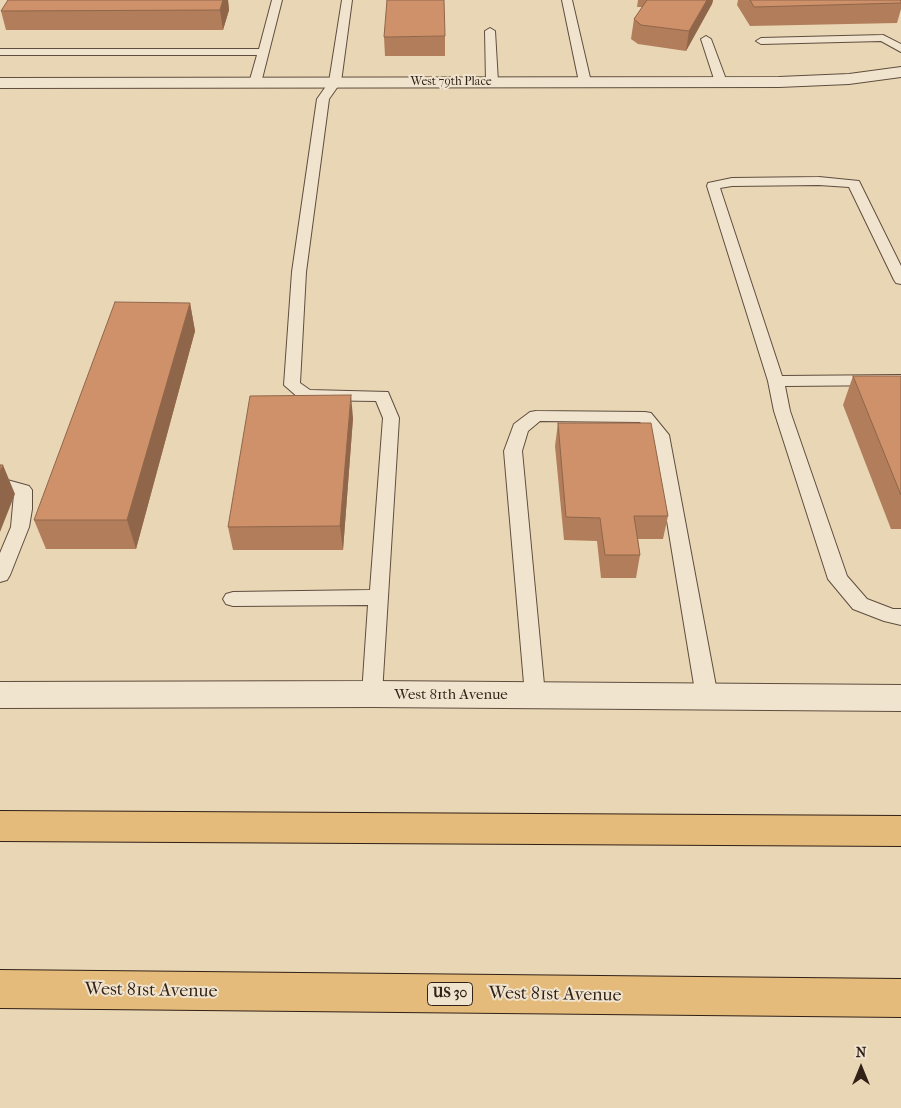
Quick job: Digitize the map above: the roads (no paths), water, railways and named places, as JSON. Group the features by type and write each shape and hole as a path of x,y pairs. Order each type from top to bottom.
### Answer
{"main road":[{"path":"0,826 901,831"},
{"name":"West 81st Avenue","path":"0,989 901,998"}],"street":[{"name":"West 79th Place","path":"0,83 722,82 835,80 901,72"},
{"name":"West 81th Avenue","path":"0,695 372,694 901,698"}],"lane":[{"path":"255,83 277,0"},
{"path":"347,0 335,82 323,99 299,272 292,386 306,395 382,396 391,418 372,694"},
{"path":"567,0 585,82"},
{"path":"490,30 492,82"},
{"path":"760,41 883,38 901,49"},
{"path":"706,39 722,82"},
{"path":"0,52 263,52"},
{"path":"901,280 854,184 819,181 741,182 713,186 776,381 782,411 838,579 860,604 891,616 901,617"},
{"path":"776,381 901,380"},
{"path":"535,695 514,451 520,428 536,416 645,417 661,435 707,697"},
{"path":"0,484 23,490 23,509 20,527 0,575"},
{"path":"233,600 379,597"}]}
